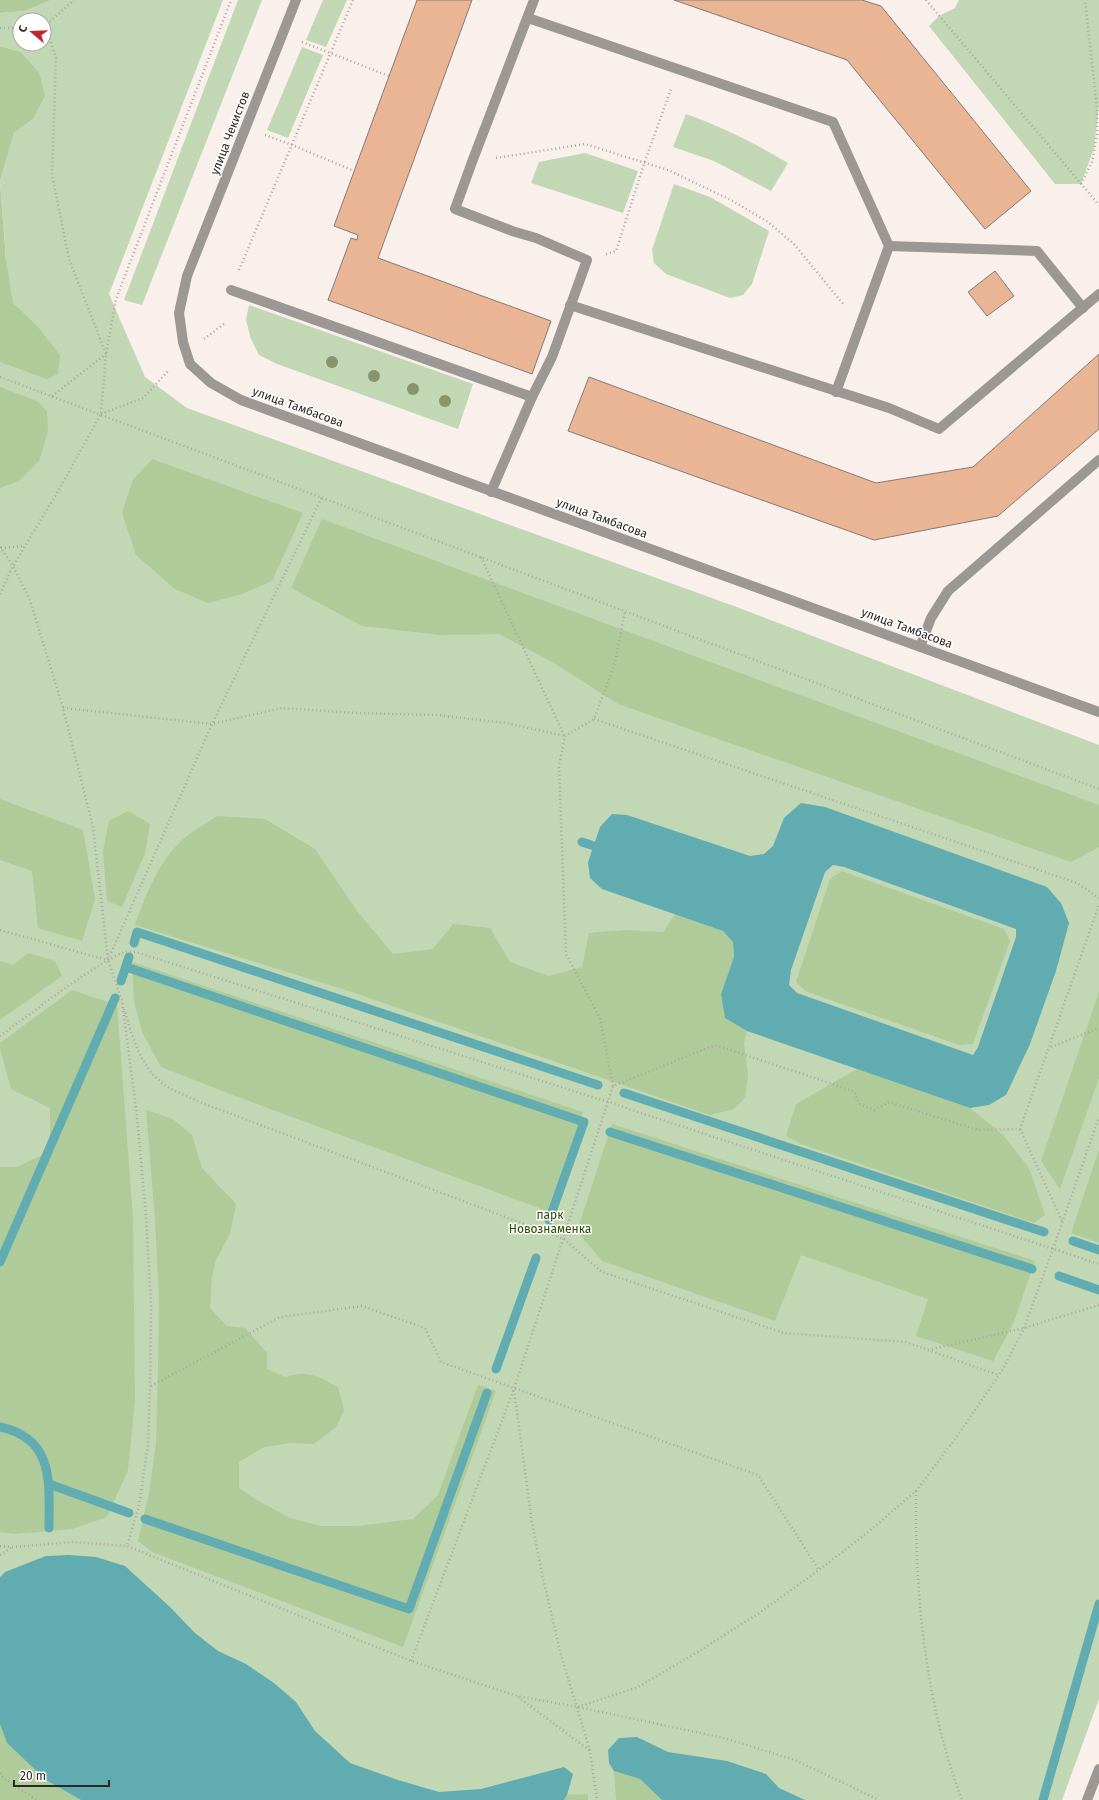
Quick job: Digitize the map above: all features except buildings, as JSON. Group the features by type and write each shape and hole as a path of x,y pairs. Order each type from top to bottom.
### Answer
{"street":[{"name":"улица Чекистов","path":"188,276 296,0"},
{"path":"491,492 532,397 552,357 587,260 536,238 512,231 455,210 534,0"},
{"path":"528,18 833,122 889,246 836,392"},
{"path":"889,246 1037,251 1083,308"},
{"name":"улица Тамбасова","path":"188,276 179,313 186,352 190,364 211,383 242,400 491,492 1099,712"},
{"path":"231,290 532,397"},
{"path":"570,306 889,408 939,429 1099,294"},
{"path":"920,647 931,618 948,591 1099,460"},
{"path":"1088,1800 1099,1768"}],"path":[{"path":"52,20 74,0"},
{"path":"0,594 24,546 57,493 101,414 106,354 116,299 231,0"},
{"path":"231,290 353,0"},
{"path":"926,0 1099,205"},
{"path":"1081,184 1092,162 1097,134 1097,109 1085,0"},
{"path":"0,28 12,28"},
{"path":"282,35 331,52 389,76"},
{"path":"52,47 56,58 52,174 69,259 106,354"},
{"path":"587,260 616,251 644,164 678,70"},
{"path":"246,128 292,145 354,171"},
{"path":"472,162 585,144 644,164 668,170 693,180 768,222 794,244 846,307 857,336"},
{"path":"101,414 143,398 186,352 225,323"},
{"path":"52,396 106,354"},
{"path":"0,377 1099,789"},
{"path":"108,960 212,724 322,497"},
{"path":"0,548 24,546"},
{"path":"0,548 13,566 30,600 63,708 93,827 108,960 135,1045 146,1065 161,1082 202,1103 564,1239 602,1272 784,1334 906,1342 998,1375"},
{"path":"412,1661 514,1389 614,1086 600,1018 566,954 559,766 565,736 481,557"},
{"path":"63,708 212,724 282,708 357,713 437,715 506,723 565,736 594,719 615,664 626,611"},
{"path":"594,719 1076,883 1099,898"},
{"path":"1063,1223 1020,1129 1099,905"},
{"path":"0,930 108,960"},
{"path":"0,1036 72,983 108,960 124,952 136,952 608,1102 1099,1264"},
{"path":"122,1001 137,1116 146,1216 151,1305 148,1444 140,1498 127,1546"},
{"path":"1050,1047 1099,1028"},
{"path":"614,1086 715,1044 854,1091 859,1104 875,1110 889,1102 978,1130 1020,1129"},
{"path":"578,1707 638,1687 702,1650 759,1613 819,1570 862,1537 916,1491 960,1432 998,1375 1024,1328 1063,1223 1099,1117"},
{"path":"927,1350 1024,1328 1099,1305"},
{"path":"150,1386 280,1317 362,1306 425,1328 441,1362 758,1475 819,1570"},
{"path":"514,1389 518,1429 536,1545 561,1655 578,1707 590,1752 597,1800"},
{"path":"916,1491 916,1551 933,1702 943,1744 962,1800"},
{"path":"0,1546 13,1547 72,1542 127,1546 412,1661 518,1696 578,1707 724,1738 795,1760 879,1800"},
{"path":"0,1555 13,1547"},
{"path":"518,1696 590,1752"},
{"path":"0,1773 5,1779 37,1800"}],"green space":[{"path":"0,0 51,0 25,11 0,13"},
{"name":"парк Новознаменка","path":"51,0 223,0 109,294 145,377 187,408 734,606 1099,745 1099,1699 1062,1800 0,1800 0,258 6,259 0,181 14,133 33,119 39,72 21,52 52,52 52,12 12,12 25,11"},
{"path":"238,0 262,0 142,305 124,300"},
{"path":"323,0 347,0 326,47 306,40"},
{"path":"959,0 1099,0 1099,105 1094,148 1081,184 1055,184 929,26 939,16 955,8"},
{"name":"парк Новознаменка","path":"12,12 12,49 0,46 0,13"},
{"path":"0,46 12,49 12,52 21,52 39,72 45,96 33,119 14,133 0,181"},
{"path":"302,47 323,55 288,138 267,130"},
{"path":"686,114 713,124 738,136 788,163 771,191 714,161 673,147"},
{"path":"585,153 638,171 623,213 531,183 539,162"},
{"path":"0,182 6,260 13,303 38,327 60,355 58,374 47,379 0,362"},
{"path":"674,184 710,197 769,231 752,284 743,295 730,298 666,274 654,263 652,250"},
{"path":"249,305 473,384 458,429 277,364 259,355 251,339 246,320"},
{"path":"0,387 37,401 47,411 48,431 39,461 19,481 0,488"},
{"path":"152,459 303,513 272,581 242,594 208,603 175,589 136,555 122,513 133,480"},
{"path":"322,519 1099,805 1099,847 1071,862 618,704 554,663 499,634 441,635 362,626 291,588"},
{"path":"0,799 83,830 95,899 82,941 38,928 32,871 0,860"},
{"path":"128,811 150,824 145,853 122,907 107,901 103,851 109,821"},
{"path":"217,816 265,819 315,849 357,911 393,954 433,949 453,924 490,928 510,962 549,976 582,967 589,933 624,930 663,932 675,914 723,931 733,941 734,957 721,994 725,1018 747,1031 744,1044 748,1076 745,1098 734,1109 710,1115 349,991 135,925 144,900 162,864 178,844 188,835"},
{"path":"842,871 1004,929 1010,941 973,1044 959,1045 805,991 796,982 830,879"},
{"path":"28,953 55,961 62,976 0,1020 0,961 13,965"},
{"path":"132,962 583,1112 547,1211 161,1067 142,1032 134,1002"},
{"path":"72,990 117,1005 133,1218 135,1400 128,1470 107,1517 72,1529 16,1534 0,1532 0,1167 17,1167 50,1151 50,1108 11,1089 0,1043"},
{"path":"1099,992 1099,1078 1060,1189 1041,1161"},
{"path":"857,1069 970,1108 1003,1135 1029,1168 1045,1215 1034,1223 801,1144 786,1136 796,1104"},
{"path":"146,1110 173,1119 192,1135 202,1168 236,1204 230,1234 216,1260 212,1276 210,1308 227,1326 245,1328 267,1353 267,1369 285,1377 300,1374 313,1375 338,1387 344,1410 336,1427 314,1444 291,1443 264,1447 239,1462 239,1488 255,1499 290,1518 321,1526 358,1526 413,1519 438,1495 478,1385 496,1391 403,1647 152,1552 138,1541 149,1493 156,1443 158,1368 159,1300 155,1219"},
{"path":"612,1124 1035,1261 1014,1322 993,1361 916,1336 928,1299 801,1255 775,1321 602,1261 577,1231"},
{"path":"1099,1150 1099,1243 1071,1233"},
{"path":"0,1724 7,1743 46,1780 81,1800 0,1800"},
{"path":"614,1771 640,1779 662,1800 616,1800"},
{"path":"588,1794 588,1800 564,1800 567,1795"}],"water":[{"path":"801,803 825,807 1047,887 1061,903 1069,923 1056,971 1030,1044 1006,1095 989,1105 970,1108 747,1031 725,1018 721,994 734,957 733,942 723,931 602,889 590,878 588,862 600,827 612,814 627,815 750,856 764,854 773,846 784,818","holes":["833,865 844,867 1016,929 1016,937 978,1047 973,1055 797,993 789,985 791,970 825,872"]},
{"path":"69,1555 96,1557 125,1566 170,1607 195,1633 218,1651 246,1664 274,1683 296,1702 315,1731 350,1763 398,1780 439,1792 481,1789 564,1767 573,1774 567,1795 564,1800 81,1800 46,1780 7,1743 0,1724 0,1577 5,1572 46,1556"},
{"path":"637,1737 668,1752 727,1761 766,1774 779,1788 805,1800 662,1800 640,1779 614,1771 609,1763 608,1750 619,1738"}],"waterway":[{"path":"582,842 594,846"},
{"path":"134,943 137,932 598,1085"},
{"path":"121,981 129,957"},
{"path":"126,967 584,1122 549,1220"},
{"path":"0,1262 115,998"},
{"path":"624,1093 1044,1232"},
{"path":"610,1132 1032,1269"},
{"path":"1073,1241 1099,1250"},
{"path":"496,1369 536,1258"},
{"path":"1059,1276 1099,1290"},
{"path":"145,1519 409,1609 487,1393"},
{"path":"0,1427 18,1433 31,1442 40,1452 48,1479 49,1528"},
{"path":"49,1484 129,1513"},
{"path":"1043,1800 1099,1604"}]}
